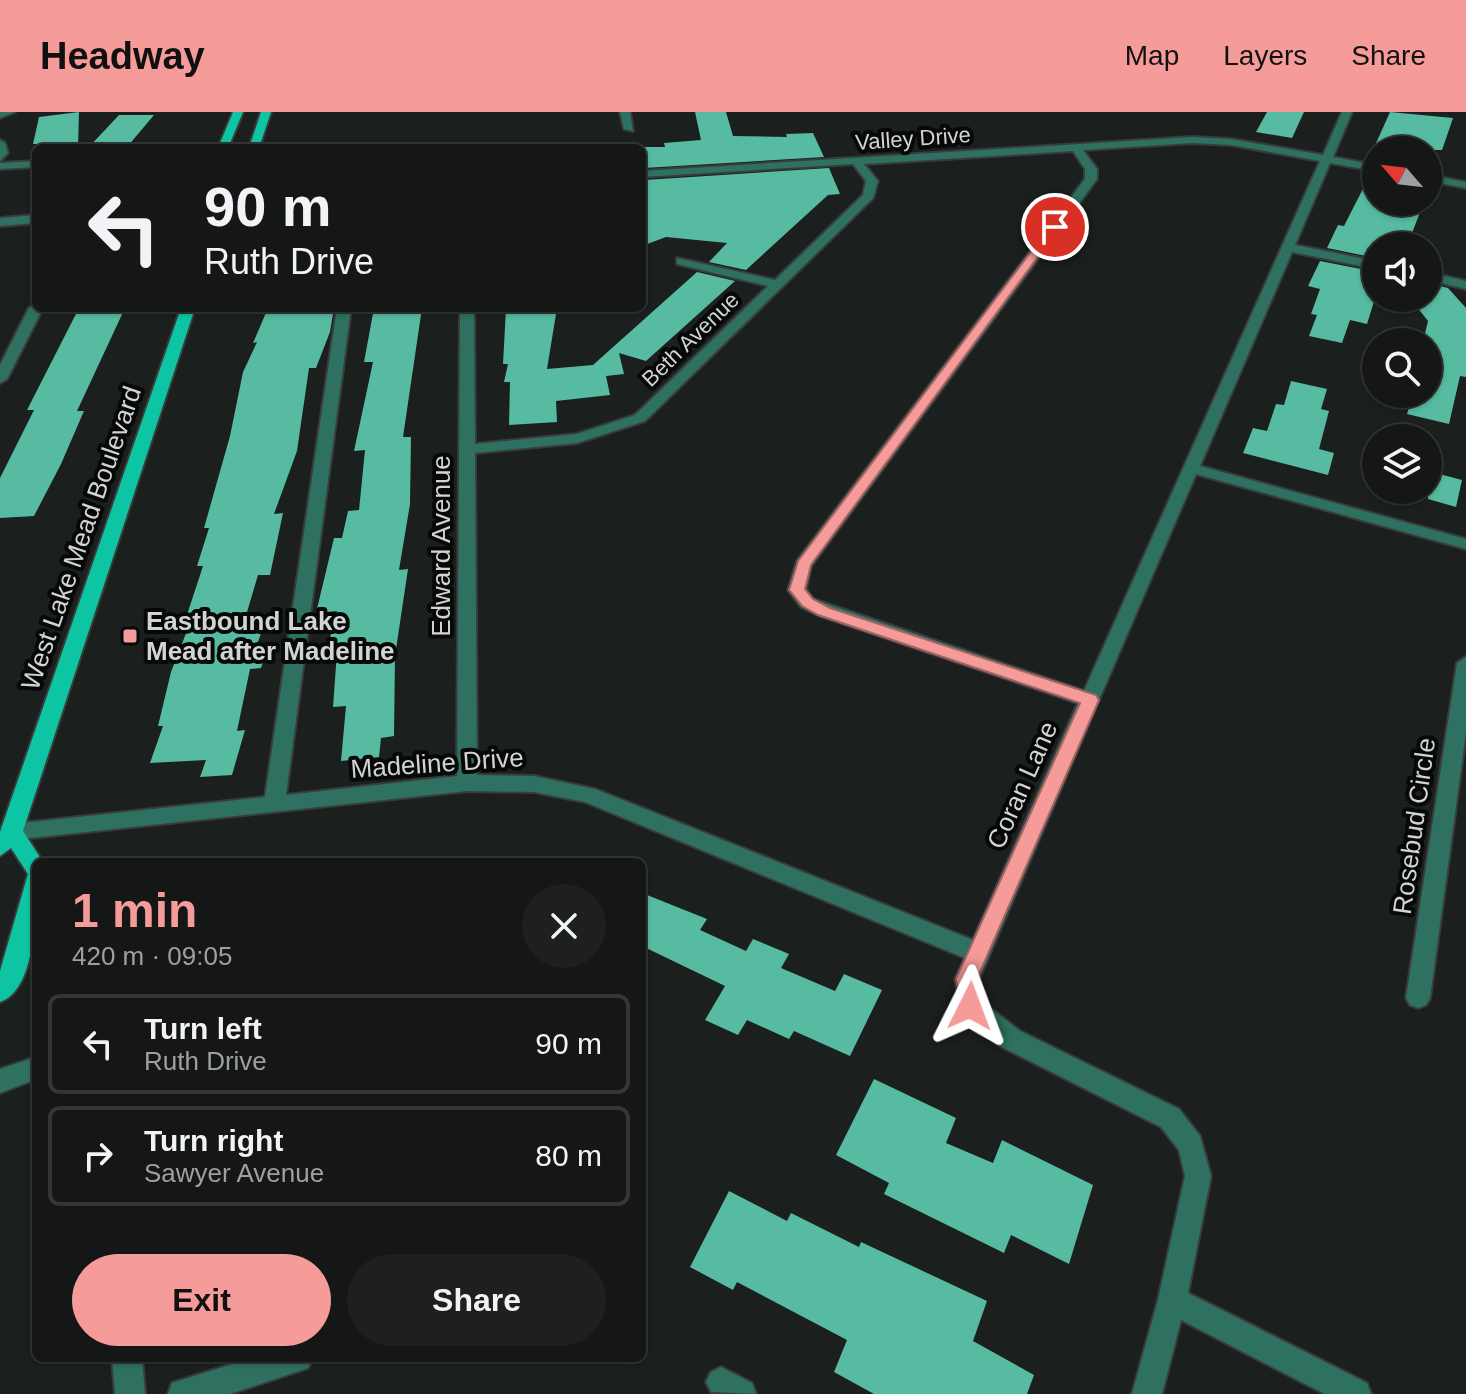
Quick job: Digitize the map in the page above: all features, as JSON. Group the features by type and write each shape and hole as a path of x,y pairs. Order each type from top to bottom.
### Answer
{"main road":[{"path":"225,144 238,112"},
{"path":"255,144 266,112"},
{"name":"West Lake Mead Boulevard","path":"6,840 187,312"},
{"path":"6,840 32,865"},
{"path":"0,992 15,968 32,896"}],"street":[{"path":"0,115 10,112"},
{"path":"625,112 629,129"},
{"name":"Coran Lane","path":"1147,1394 1172,1300 1198,1176 1191,1145 1170,1118 1011,1039 970,1006 967,979 1347,112"},
{"name":"Valley Drive","path":"646,174 1192,140 1231,142 1362,165"},
{"path":"0,143 3,153 0,158"},
{"path":"1076,147 1091,169 1091,179 803,565 797,590 807,603 824,611 1090,700"},
{"name":"Beth Avenue","path":"467,449 587,439 640,418 869,196 872,181 857,162"},
{"path":"0,166 32,164"},
{"path":"1442,181 1466,185"},
{"path":"0,222 32,219"},
{"path":"1287,247 1362,262"},
{"path":"681,261 778,285"},
{"path":"1442,279 1466,285"},
{"path":"0,379 34,312"},
{"path":"274,804 343,312"},
{"name":"Edward Avenue","path":"467,312 467,783"},
{"path":"1191,468 1466,544"},
{"name":"Rosebud Circle","path":"1418,998 1466,663"},
{"name":"Madeline Drive","path":"6,840 274,804 467,783 534,784 588,795 979,953"},
{"path":"0,1081 32,1069"},
{"path":"1172,1300 1356,1394"},
{"path":"127,1362 130,1394"},
{"path":"183,1394 285,1362"}],"building":[{"path":"79,112 78,144 33,144 39,117"},
{"path":"695,112 726,112 733,136 787,137 786,134 813,133 824,157 646,168 646,147 701,140"},
{"path":"1267,112 1304,112 1292,138 1256,132"},
{"path":"1390,112 1453,118 1442,150 1442,136 1379,136"},
{"path":"119,115 154,115 130,144 92,144"},
{"path":"829,168 840,194 828,195 746,270 709,262 727,243 666,237 646,244 646,180"},
{"path":"1362,191 1362,216 1419,216 1412,232 1362,232 1362,255 1327,248 1338,225 1344,226"},
{"path":"1320,261 1362,269 1362,312 1371,312 1367,324 1350,320 1342,343 1309,336 1317,315 1311,314 1320,289 1308,286"},
{"path":"697,272 735,281 646,361 619,353 624,374 606,376 610,395 556,401 557,422 509,425 510,382 504,382 508,364 503,364 506,312 556,312 547,369 593,365"},
{"path":"1442,286 1448,288 1466,308 1466,377 1460,376 1449,424 1407,414 1409,408 1442,408 1442,328 1426,328 1428,321 1421,312 1442,312"},
{"path":"77,312 123,312 77,411 84,411 61,464 34,516 0,518 0,478 34,410 27,410"},
{"path":"266,312 333,312 330,332 316,368 309,368 297,451 274,514 283,513 270,575 258,575 242,629 263,628 256,647 268,647 261,668 250,669 237,731 245,730 232,775 200,777 206,760 150,763 163,726 158,726 171,672 190,623 184,624 203,566 197,566 209,528 204,528 230,436 243,372 257,342 253,343"},
{"path":"373,312 421,312 403,437 411,437 410,504 399,570 408,569 395,656 394,736 381,738 379,757 341,761 346,706 333,707 337,652 326,653 337,611 316,613 334,538 342,538 348,511 359,510 365,450 354,451 373,362 364,362"},
{"path":"1291,381 1327,389 1321,409 1329,411 1319,449 1334,453 1328,475 1243,453 1253,428 1267,431 1276,404 1284,405"},
{"path":"1442,475 1462,480 1456,507 1442,503"},
{"path":"646,895 707,919 700,930 746,951 753,939 789,954 781,968 835,991 844,974 882,990 850,1056 794,1031 789,1039 747,1020 738,1035 705,1020 725,986 646,948"},
{"path":"874,1079 956,1118 946,1143 993,1163 1002,1140 1093,1185 1069,1264 1011,1235 1004,1253 884,1194 889,1183 836,1155"},
{"path":"729,1191 787,1221 791,1213 859,1247 861,1242 987,1301 973,1341 1034,1375 1027,1394 874,1394 834,1372 847,1340 737,1282 733,1290 690,1267"}],"place":[{"name":"Eastbound Lake Mead after Madeline","path":"130,636"}],"route":[{"path":"970,1006 967,979 1090,700 824,611 807,603 797,590 803,565 1055,227"}]}
